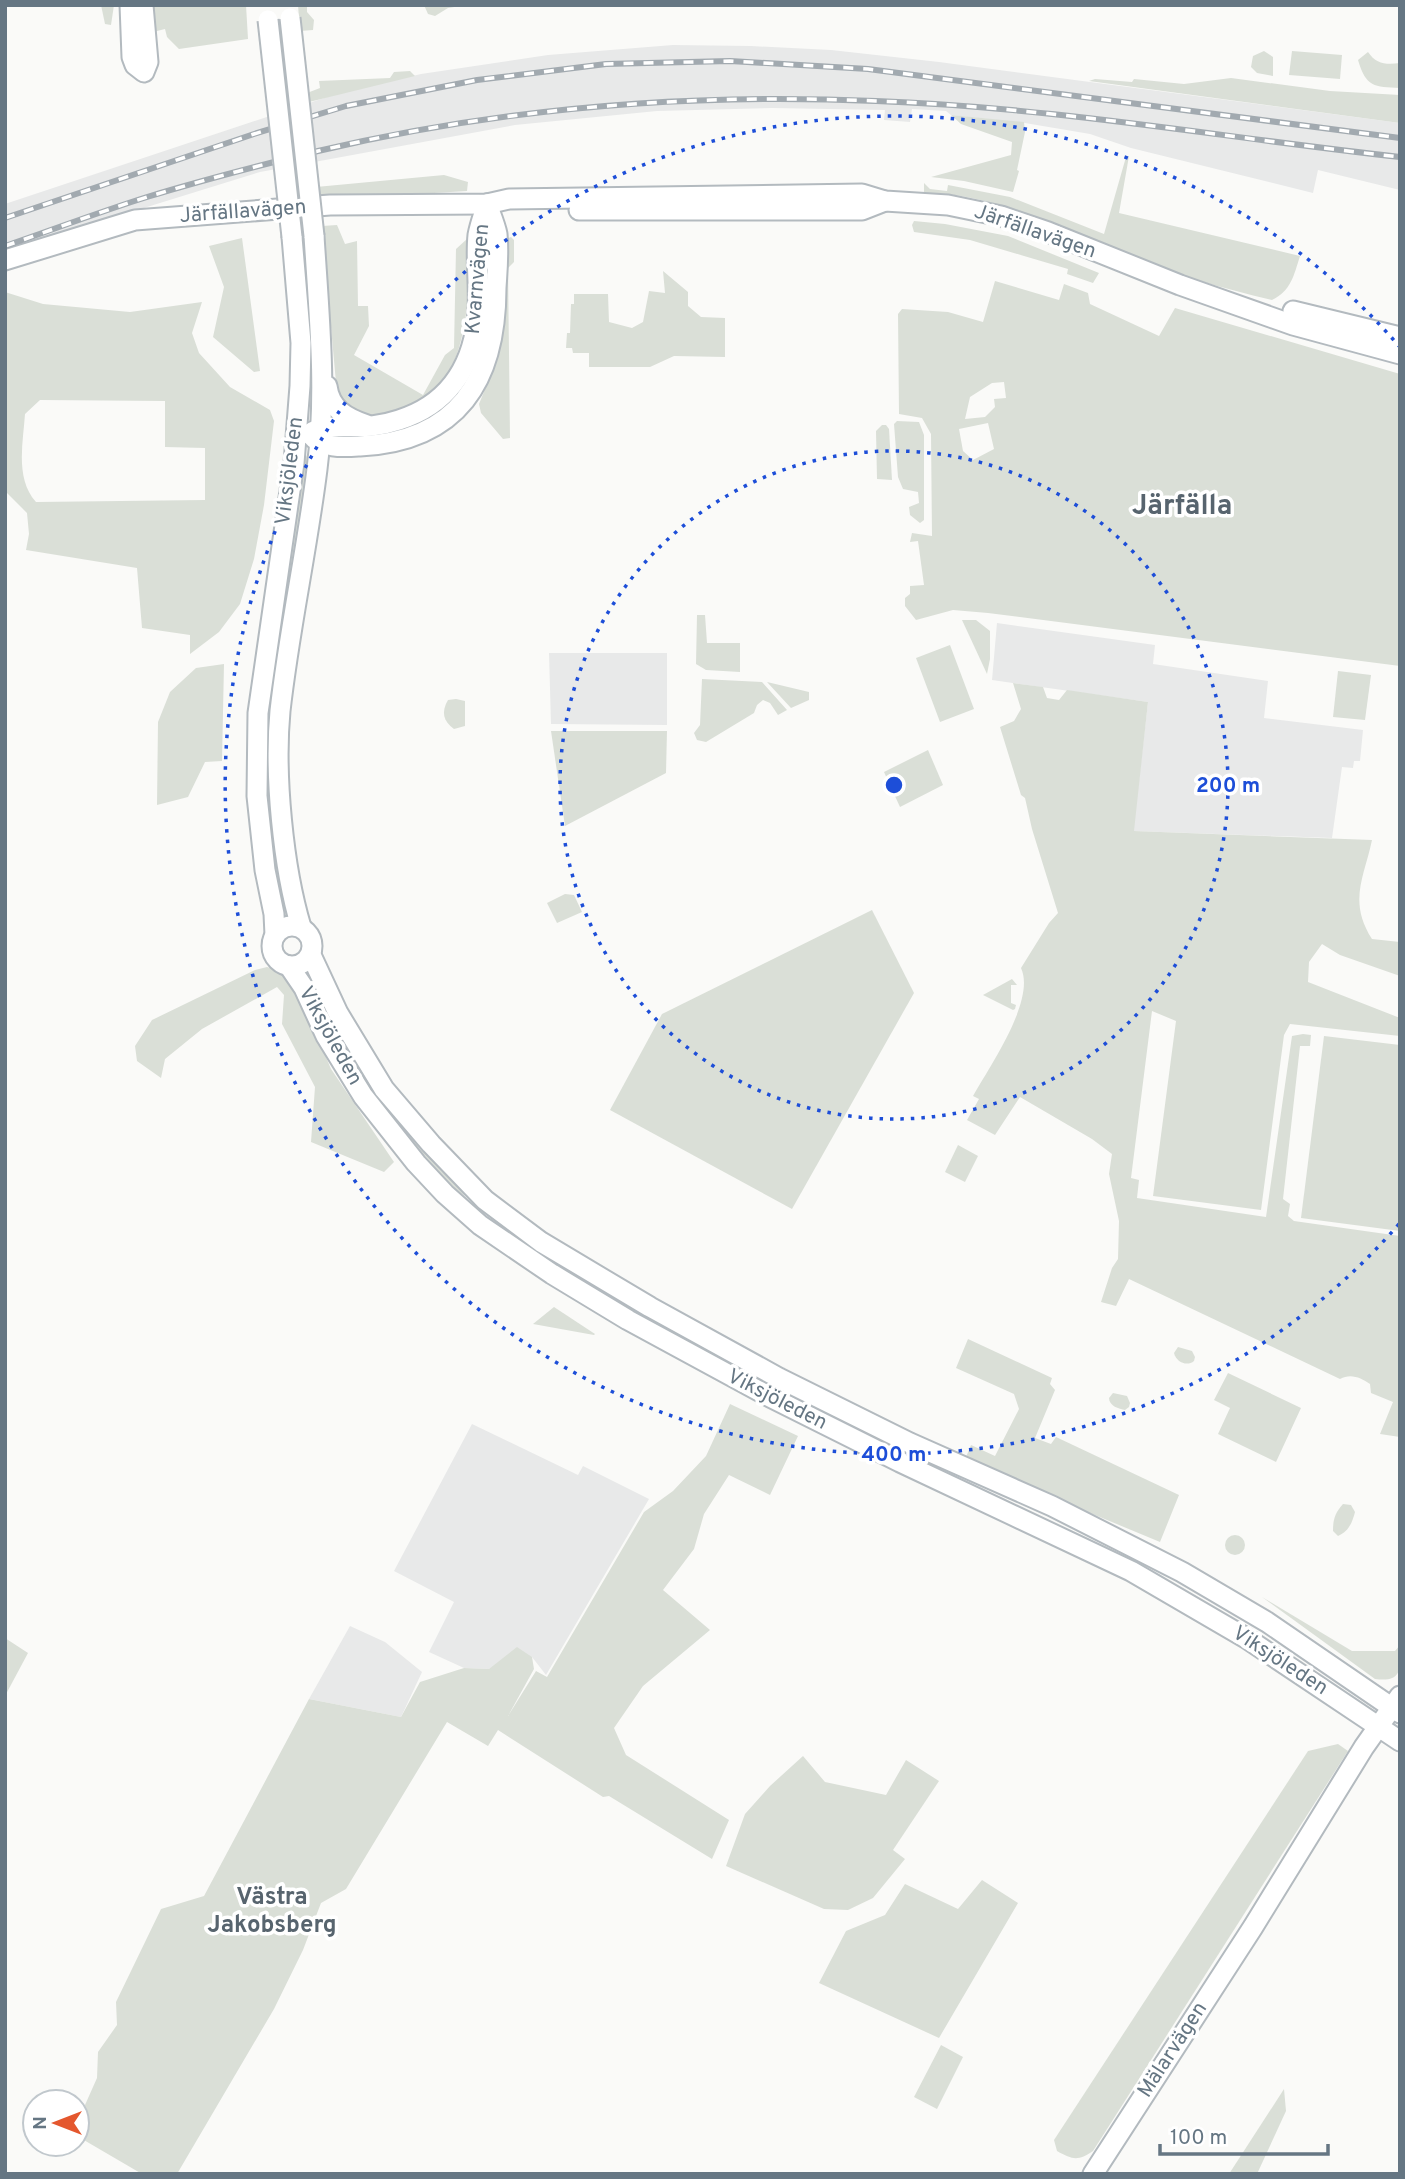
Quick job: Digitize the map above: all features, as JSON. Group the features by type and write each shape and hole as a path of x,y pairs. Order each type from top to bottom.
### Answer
{"main road":[{"path":"130,5 132,57 135,65 144,72 148,62 143,5"},
{"name":"Viksjöleden","path":"290,11 314,236 322,352 316,435 317,468 280,714 280,792 287,865 301,927"},
{"name":"Viksjöleden","path":"267,12 301,343 293,463 258,713 257,796 275,935"},
{"name":"Järfällavägen","path":"5,260 135,220 330,205 487,204 512,210 862,210 885,201 948,205 1001,216 1180,285 1293,324 1400,354"},
{"name":"Kvarnvägen","path":"316,435 399,420 421,411 447,392 459,378 469,356 478,320 478,234 487,204"},
{"name":"Kvarnvägen","path":"317,468 328,456 345,447 402,440 428,430 462,405 473,392 487,361 496,317 497,233 487,204"},
{"name":"Järfällavägen","path":"1180,285 1400,337"},
{"path":"322,352 328,393 333,406 350,419 372,426"},
{"path":"293,463 316,435 303,419 300,386"},
{"name":"Kvarnvägen","path":"316,435 345,447"},
{"path":"288,926 301,927 310,936 313,944 311,955 298,965 289,966 280,962 274,955 272,942 275,935 288,926"},
{"name":"Viksjöleden","path":"311,955 338,1013 384,1089 431,1144 485,1200 541,1242 650,1307 779,1378 910,1443 1052,1506 1182,1573 1267,1622 1394,1719"},
{"name":"Viksjöleden","path":"289,966 304,988 326,1036 363,1096 416,1163 480,1225 552,1274 628,1320 770,1397 900,1462 1131,1571 1245,1638 1394,1719"},
{"name":"Mälarvägen","path":"1093,2174 1253,1927 1394,1719"}],"shaded area":[{"path":"101,5 114,5 111,25 105,24"},
{"path":"150,5 246,5 248,39 179,49 167,37 165,29 153,32"},
{"path":"298,5 307,5 307,12 314,20 313,30 300,31"},
{"path":"424,5 467,5 448,8 435,16 428,14"},
{"path":"673,45 831,50 1400,123 1400,190 1318,170 1313,193 1131,148 1090,134 951,115 946,111 912,109 910,122 884,120 885,110 772,108 657,111 515,125 260,172 5,251 5,204 336,94 421,74 548,55"},
{"path":"1264,51 1273,57 1273,76 1257,73 1251,67 1253,56"},
{"path":"1292,51 1342,55 1340,79 1289,75"},
{"path":"1368,52 1382,63 1400,63 1400,88 1377,86 1364,76 1358,60"},
{"path":"410,71 415,76 309,102 307,93 320,88 319,81 390,78 394,72"},
{"path":"1231,78 1330,91 1400,95 1400,123 1089,81 1095,79 1132,82 1134,79 1184,84"},
{"path":"951,115 1024,122 1019,171 1013,192 931,177 1011,155 1012,142 961,124"},
{"path":"1129,156 1119,213 1300,256 1291,282 1284,292 1272,300 1233,290 1156,266 999,205 949,194 924,193 924,183 930,189 947,191 948,185 1010,197 1104,234 1126,157"},
{"path":"444,175 468,182 467,191 319,200 316,187"},
{"path":"914,221 1008,236 1099,273 1093,283 1067,274 1068,269 970,240 914,232"},
{"path":"337,225 345,244 357,241 358,306 368,306 369,326 354,355 423,395 445,355 454,348 456,249 467,239 470,276 458,352 442,382 431,394 416,404 393,413 376,417 360,416 350,410 337,394 322,226"},
{"path":"302,237 306,237 311,296 313,422 311,334"},
{"path":"511,237 514,240 514,262 508,268 510,438 503,439 481,413 479,404 499,355 506,239"},
{"path":"242,238 260,371 254,372 213,337 224,287 209,246"},
{"path":"663,271 688,292 688,306 701,317 725,318 725,357 674,356 650,367 589,367 589,353 573,353 572,348 566,348 574,294 608,294 609,322 632,328 643,322 649,291 665,293"},
{"path":"995,281 1059,300 1064,284 1088,293 1090,304 1159,336 1175,308 1400,374 1400,666 988,613 953,610 916,620 905,606 905,598 910,594 910,586 924,585 918,541 910,542 912,533 932,536 931,434 922,418 899,414 898,314 902,309 948,312 983,322","holes":["1004,382 1006,398 994,399 995,407 985,417 965,419 970,397 992,383","988,423 994,449 973,460 963,451 959,429"]},
{"path":"5,292 43,304 130,312 202,302 192,333 199,353 230,387 270,410 274,421 264,505 254,559 240,604 219,632 190,654 190,635 142,628 137,568 26,550 29,534 27,513 5,491","holes":["40,400 165,401 165,447 205,448 205,500 36,502 29,493 22,460 25,414"]},
{"path":"897,421 919,422 924,435 924,520 920,523 910,515 909,507 919,503 918,492 903,489 898,477 894,424"},
{"path":"882,425 889,429 892,480 877,479 876,431"},
{"path":"311,447 274,714 294,917 281,917 270,855 266,759 273,671 305,459"},
{"path":"697,615 705,615 707,643 740,643 740,672 706,670 696,664"},
{"path":"962,620 976,620 990,631 987,674"},
{"path":"997,623 1155,645 1153,664 1268,681 1264,718 1363,730 1360,761 1354,761 1353,768 1342,767 1332,838 1133,831 1148,702 992,680"},
{"path":"950,645 974,709 940,722 916,658"},
{"path":"549,653 667,653 667,725 551,724"},
{"path":"224,664 222,761 205,762 188,797 157,805 158,722 170,692 196,668"},
{"path":"1338,671 1371,675 1365,720 1333,717"},
{"path":"702,679 762,682 787,710 778,715 770,703 763,700 754,713 706,742 697,740 694,733 700,725"},
{"path":"767,682 809,692 809,700 791,708"},
{"path":"1013,683 1043,687 1047,698 1059,700 1067,690 1148,702 1134,831 1372,840 1360,890 1361,913 1372,939 1400,942 1400,976 1340,955 1322,944 1309,962 1308,982 1400,1018 1400,1036 1290,1024 1284,1035 1261,1210 1153,1196 1176,1021 1152,1011 1131,1178 1139,1180 1137,1198 1266,1217 1292,1036 1311,1035 1310,1046 1300,1046 1283,1199 1290,1204 1288,1216 1294,1221 1400,1236 1400,1437 1380,1434 1393,1402 1371,1393 1370,1384 1359,1378 1348,1376 1340,1379 1129,1279 1116,1306 1101,1302 1112,1268 1118,1259 1119,1221 1109,1174 1112,1154 1092,1139 1020,1097 995,1135 967,1120 979,1099 973,1096 1000,1051 1017,1015 1024,981 1021,968 1058,913 1025,798 1021,795 1000,727 1014,721 1021,709"},
{"path":"448,700 465,701 465,726 454,729 445,719 444,708"},
{"path":"551,731 667,731 666,773 565,826"},
{"path":"928,750 943,785 900,807 884,772"},
{"path":"565,894 574,895 582,912 557,923 547,903"},
{"path":"872,910 914,993 792,1209 610,1110 662,1014"},
{"path":"308,966 318,985 476,1201 460,1193 388,1115 346,1055 303,970"},
{"path":"267,967 288,973 331,1069 394,1162 384,1172 311,1142 315,1087 282,1024 284,995 277,987 202,1029 165,1059 161,1078 137,1061 135,1046 152,1020 255,970"},
{"path":"1012,979 1017,985 1011,985 1011,1003 1016,1005 1015,1009 983,995"},
{"path":"1324,1036 1400,1045 1400,1231 1301,1218"},
{"path":"958,1145 978,1156 965,1182 945,1172"},
{"path":"497,1221 638,1310 894,1444 805,1407 622,1308 499,1229"},
{"path":"554,1307 595,1334 533,1324"},
{"path":"968,1339 1052,1378 1050,1384 1055,1390 1035,1438 1051,1444 1056,1437 1179,1495 1160,1542 966,1457 971,1445 995,1456 1019,1409 1014,1394 956,1368"},
{"path":"1178,1347 1192,1351 1194,1361 1188,1364 1179,1361 1174,1353"},
{"path":"1228,1373 1301,1408 1276,1462 1218,1434 1230,1408 1214,1400"},
{"path":"1113,1393 1127,1396 1129,1407 1125,1410 1112,1405 1109,1398"},
{"path":"730,1404 798,1436 770,1495 729,1475 704,1514 694,1549 663,1590 710,1630 643,1686 614,1728 626,1755 729,1820 712,1859 609,1796 603,1797 498,1730 488,1746 447,1722 346,1889 321,1903 303,1950 274,2009 177,2174 142,2174 91,2144 91,2092 97,2078 98,2052 117,2025 116,2002 161,1909 204,1896 309,1699 401,1717 420,1682 464,1668 489,1669 517,1647 532,1657 534,1669 508,1716 536,1671 547,1677 644,1512 673,1491 706,1456"},
{"path":"472,1424 578,1475 583,1466 649,1499 546,1675 532,1657 489,1669 464,1668 429,1652 454,1602 394,1571"},
{"path":"1343,1504 1351,1505 1355,1512 1350,1526 1338,1536 1333,1531 1333,1523"},
{"path":"1235,1535 1242,1538 1245,1545 1242,1552 1235,1555 1228,1552 1225,1545 1228,1538"},
{"path":"1262,1597 1352,1651 1395,1651 1400,1645 1400,1666 1396,1676 1384,1680 1375,1679"},
{"path":"350,1626 385,1642 422,1672 401,1717 309,1699"},
{"path":"5,1638 28,1653 5,1696"},
{"path":"1338,1744 1348,1751 1093,2151 1075,2158 1057,2151 1054,2140 1308,1751"},
{"path":"803,1756 825,1782 886,1795 906,1760 939,1781 893,1850 905,1859 873,1898 848,1910 824,1909 726,1866 745,1814 770,1786"},
{"path":"982,1880 1018,1903 939,2038 819,1983 846,1931 885,1915 905,1884 958,1909"},
{"path":"941,2045 963,2057 937,2109 914,2097"},
{"path":"1284,2089 1286,2111 1257,2174 1229,2174"}],"railway":[{"path":"5,218 254,134 346,106 477,80 606,64 730,61 868,69 1400,138"},
{"path":"5,246 147,197 318,151 387,136 525,114 666,102 806,99 942,104 1073,116 1400,157"}],"district":[{"name":"Järfälla","path":"1182,507"},
{"name":"Västra Jakobsberg","path":"272,1912"}]}
